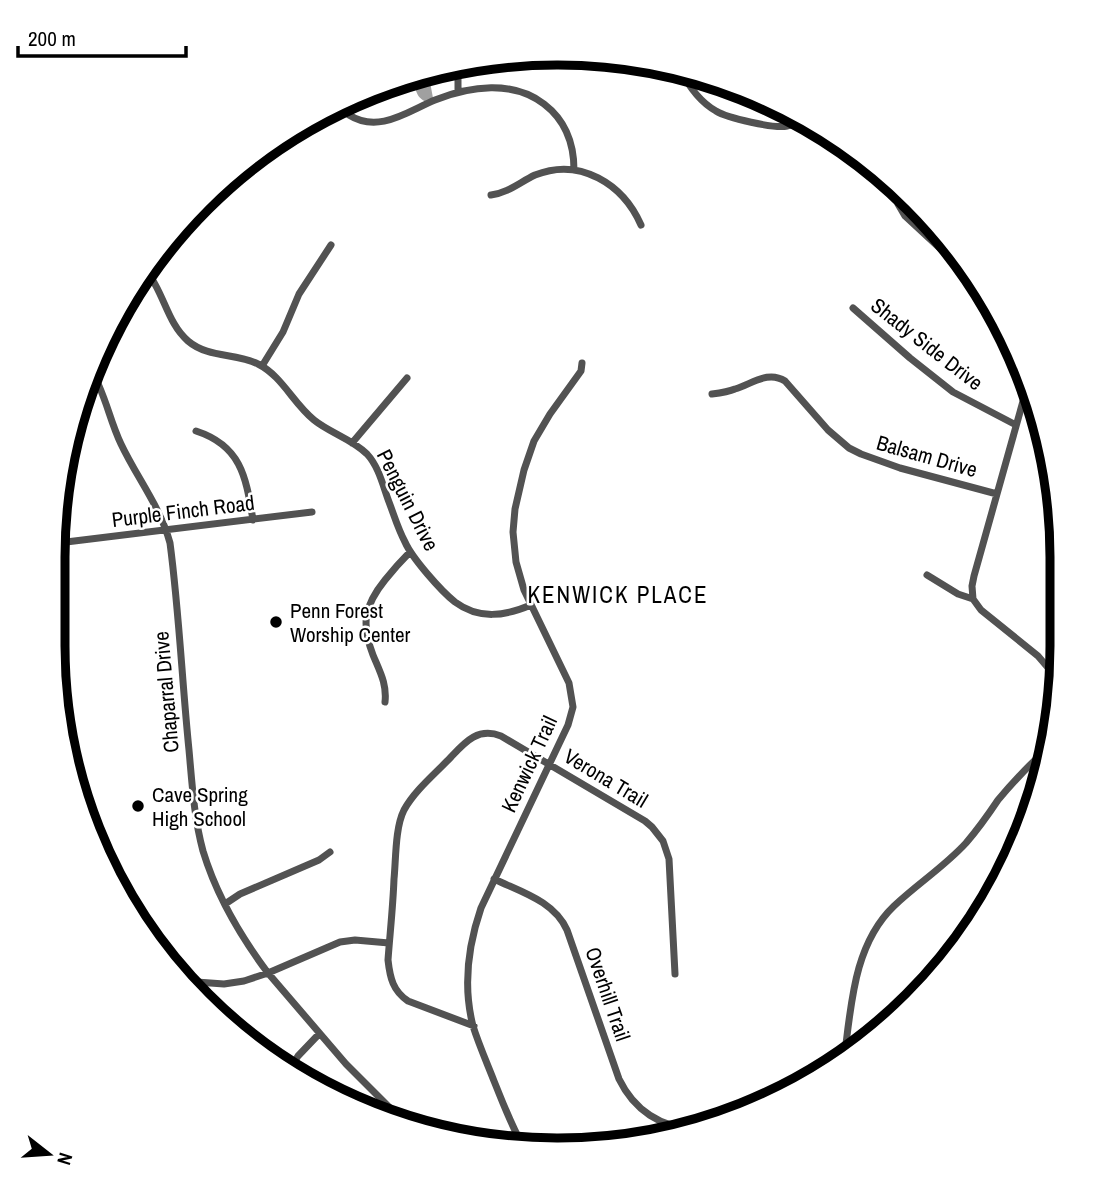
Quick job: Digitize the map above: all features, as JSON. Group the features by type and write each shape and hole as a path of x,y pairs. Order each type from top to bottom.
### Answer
{"street":[{"path":"458,75 458,92"},
{"path":"687,83 701,99 726,116 780,127 791,124"},
{"path":"349,115 369,123 387,121 458,92 482,88 505,88 524,92 539,99 556,114 567,132 574,170"},
{"path":"491,195 509,191 542,173 574,170 594,175 610,184 626,199 641,225"},
{"path":"898,201 905,216 941,249"},
{"path":"262,366 277,342 299,294 331,245"},
{"name":"Penguin Drive","path":"152,279 159,289 174,323 188,341 211,353 262,366 313,419 365,453 375,466 410,552 450,598 474,612 492,615 511,613 530,605"},
{"name":"Shady Side Drive","path":"853,308 953,392 1016,425"},
{"name":"Kenwick Trail","path":"519,1136 485,1060 474,1026 468,986 470,947 481,908 568,726 573,707 566,674 524,590 516,562 513,532 524,470 534,441 581,371 582,363"},
{"name":"Balsam Drive","path":"712,394 734,390 766,377 776,377 785,381 828,430 861,454 900,468 997,494"},
{"path":"352,443 407,378"},
{"name":"Chaparral Drive","path":"97,382 120,442 167,531 191,771 199,830 207,863 225,904 268,973 346,1064 392,1110"},
{"path":"1024,398 974,576 973,599 981,610 1038,656 1049,669"},
{"path":"196,431 222,443 236,458 246,482 253,520"},
{"name":"Purple Finch Road","path":"65,542 312,512"},
{"path":"385,702 385,686 368,638 366,615 375,593 410,552"},
{"path":"927,575 958,594 973,599"},
{"name":"Verona Trail","path":"474,1026 402,997 394,988 388,960 400,820 405,808 422,787 462,746 481,734 501,736 652,827 663,841 671,870 675,974"},
{"path":"846,1044 857,973 872,934 895,905 959,850 1010,786 1036,760"},
{"path":"225,904 240,894 319,860 330,852"},
{"name":"Overhill Trail","path":"495,879 543,902 561,918 624,1089 635,1103 667,1126"},
{"path":"199,983 235,983 268,973 340,942 355,940 389,943"},
{"path":"295,1062 319,1034"}],"water":[{"path":"430,82 433,98 427,102 423,100 415,88"}],"place":[{"name":"Penn Forest Worship Center","path":"276,622"},
{"name":"Cave Spring High School","path":"138,806"}],"district":[{"name":"KENWICK PLACE","path":"618,594"}]}
